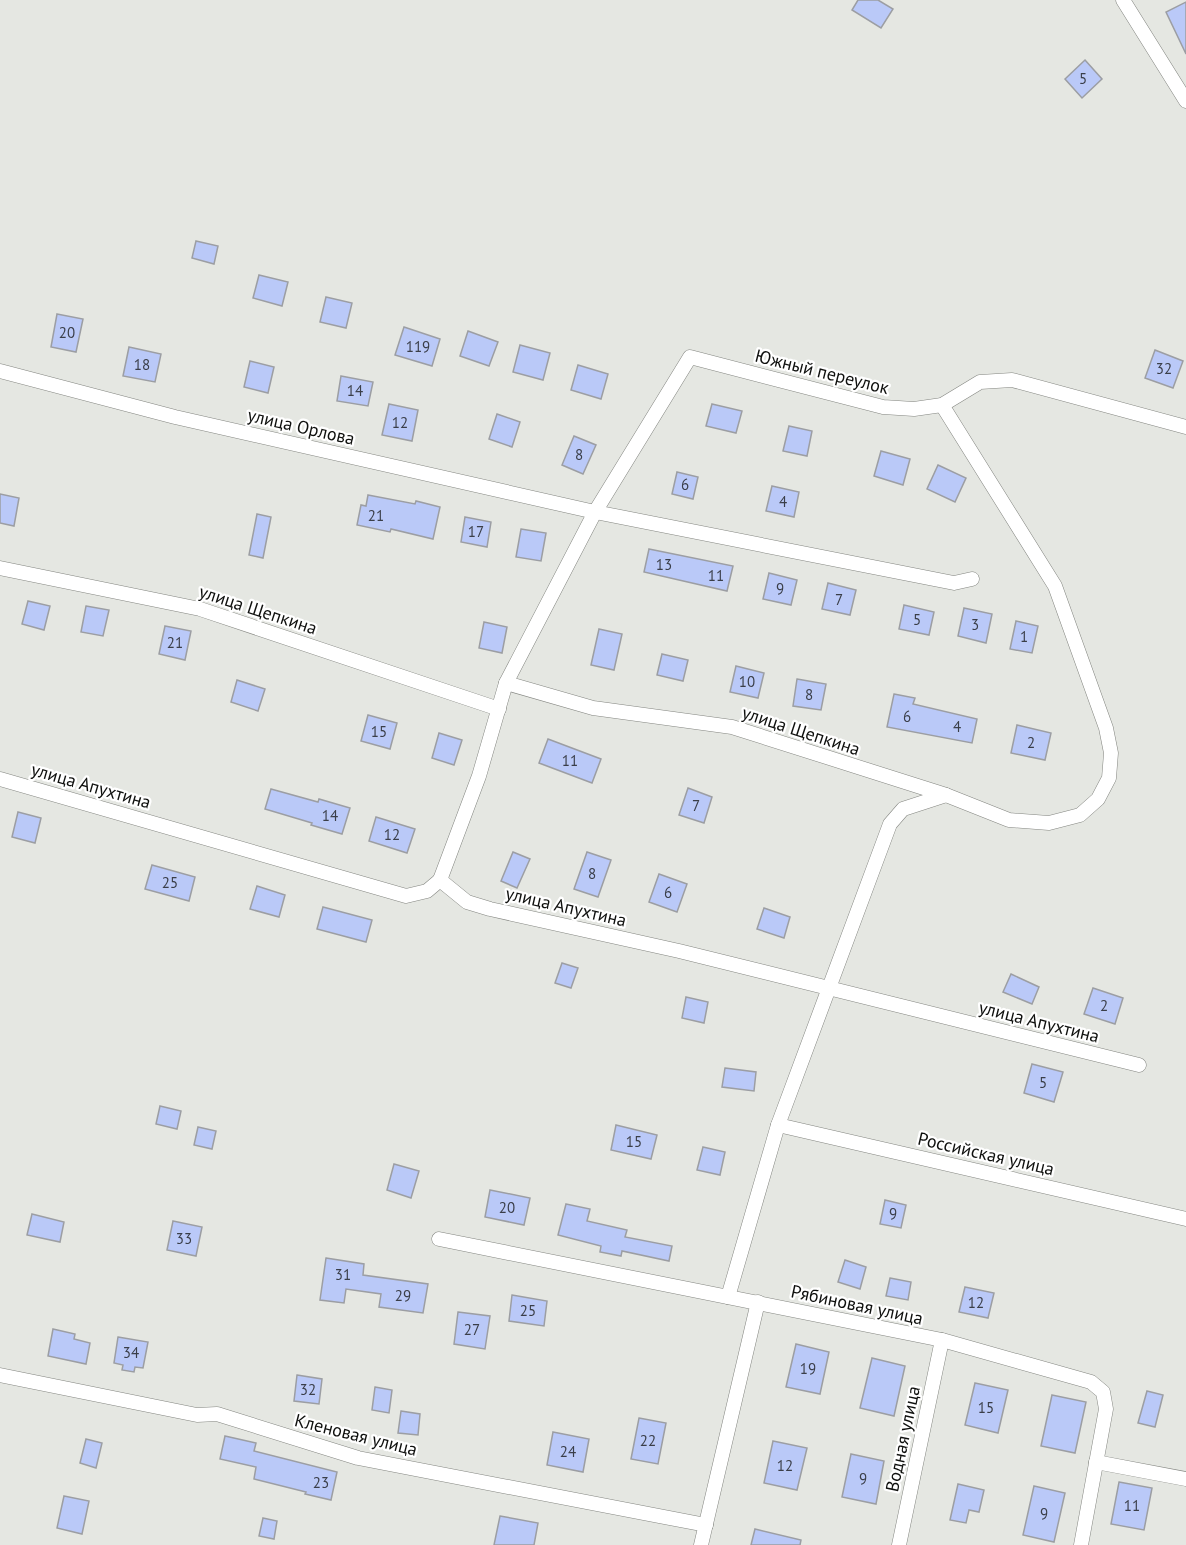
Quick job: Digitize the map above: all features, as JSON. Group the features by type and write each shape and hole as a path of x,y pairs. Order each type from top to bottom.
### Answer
{"street":[{"path":"1123,0 1186,101"},
{"name":"Южный переулок","path":"595,512 690,357 883,407 914,409 942,405 980,382 1012,380 1186,427"},
{"name":"улица Орлова","path":"0,371 175,417 595,512 954,583 972,579"},
{"name":"улица Щепкина","path":"506,682 593,708 732,727 946,795 1009,820 1048,823 1080,815 1098,800 1109,778 1111,753 1106,728 1055,586 942,405"},
{"path":"440,880 479,776 506,682 595,512"},
{"name":"улица Щепкина","path":"0,568 201,609 499,709"},
{"name":"улица Апухтина","path":"0,779 406,896 427,891 440,880 467,902 490,909 679,951 1139,1065"},
{"path":"728,1297 778,1125 890,824 903,809 946,795"},
{"name":"Российская улица","path":"778,1125 1186,1218"},
{"name":"Рябиновая улица","path":"440,1239 942,1340 1091,1382 1103,1392 1106,1409 1082,1545"},
{"path":"701,1545 758,1302"},
{"name":"Водная улица","path":"899,1545 942,1340"},
{"name":"Кленовая улица","path":"0,1375 197,1415 217,1414 358,1458 706,1525"},
{"path":"1096,1462 1186,1479"}],"building":[{"path":"858,0 878,0 893,9 881,28 852,10"},
{"path":"1186,2 1186,54 1166,12"},
{"path":"1085,60 1102,79 1082,98 1065,79"},
{"path":"196,241 218,246 214,264 192,258"},
{"path":"259,275 288,282 282,306 253,298"},
{"path":"326,297 352,303 346,328 320,322"},
{"path":"57,314 83,319 76,352 51,347"},
{"path":"404,327 440,339 432,366 395,355"},
{"path":"468,331 498,342 489,366 460,356"},
{"path":"520,345 550,353 543,380 513,372"},
{"path":"129,347 161,354 155,382 123,376"},
{"path":"1155,350 1183,361 1173,388 1145,378"},
{"path":"250,361 274,367 268,393 244,387"},
{"path":"578,365 608,374 601,399 571,390"},
{"path":"341,376 373,382 368,406 337,401"},
{"path":"389,404 418,410 412,441 382,435"},
{"path":"712,404 742,411 736,433 706,426"},
{"path":"497,414 520,422 512,447 489,439"},
{"path":"789,426 812,431 807,456 783,451"},
{"path":"574,436 596,445 583,474 562,465"},
{"path":"881,451 910,459 903,485 874,476"},
{"path":"938,465 966,478 955,502 927,489"},
{"path":"677,472 698,477 693,499 672,494"},
{"path":"772,486 799,492 794,517 766,511"},
{"path":"0,494 19,498 14,526 0,523"},
{"path":"368,495 415,504 416,501 440,507 433,539 391,529 390,532 357,525 361,505 366,506"},
{"path":"257,514 271,517 263,558 249,555"},
{"path":"465,517 491,522 487,547 461,542"},
{"path":"521,529 546,533 541,561 516,557"},
{"path":"649,549 733,566 727,591 644,572"},
{"path":"769,573 797,580 791,605 763,599"},
{"path":"828,583 856,590 850,615 822,609"},
{"path":"28,601 50,606 44,630 22,624"},
{"path":"904,605 934,612 929,635 899,629"},
{"path":"86,606 109,610 103,636 81,632"},
{"path":"964,608 992,614 986,643 958,636"},
{"path":"1016,621 1038,626 1032,653 1010,649"},
{"path":"484,622 507,627 502,653 479,648"},
{"path":"165,626 191,631 185,660 159,654"},
{"path":"599,629 622,634 614,670 591,665"},
{"path":"662,654 688,660 683,681 657,675"},
{"path":"736,666 764,673 758,698 730,692"},
{"path":"797,679 826,684 821,710 793,706"},
{"path":"237,680 265,689 258,711 231,702"},
{"path":"894,694 915,698 913,704 977,719 972,743 887,727"},
{"path":"368,715 397,723 390,749 361,741"},
{"path":"1017,725 1051,733 1045,760 1011,753"},
{"path":"439,733 462,740 454,765 432,758"},
{"path":"548,739 601,759 592,783 539,763"},
{"path":"688,788 712,797 704,823 679,815"},
{"path":"271,789 350,808 342,834 265,809"},
{"path":"18,812 41,818 35,843 12,837"},
{"path":"376,817 415,829 407,853 369,841"},
{"path":"513,852 530,859 517,888 501,881"},
{"path":"587,852 611,860 598,897 574,889"},
{"path":"152,865 195,877 189,901 145,889"},
{"path":"659,874 687,884 677,912 649,902"},
{"path":"257,886 285,895 279,917 250,909"},
{"path":"323,907 372,920 366,942 317,929"},
{"path":"764,908 790,917 784,938 757,929"},
{"path":"562,963 578,968 571,988 555,983"},
{"path":"1011,974 1039,987 1032,1004 1003,992"},
{"path":"1093,988 1123,998 1115,1024 1084,1014"},
{"path":"686,997 708,1002 704,1023 682,1018"},
{"path":"1032,1064 1063,1072 1054,1102 1024,1093"},
{"path":"725,1068 756,1072 754,1091 722,1087"},
{"path":"160,1106 181,1111 177,1129 156,1124"},
{"path":"616,1125 657,1135 651,1159 611,1150"},
{"path":"198,1127 216,1131 212,1149 194,1145"},
{"path":"703,1147 725,1152 720,1175 697,1170"},
{"path":"394,1164 419,1171 411,1198 387,1190"},
{"path":"490,1190 530,1198 524,1225 485,1217"},
{"path":"885,1200 906,1205 901,1228 880,1224"},
{"path":"566,1204 590,1209 587,1221 627,1230 625,1237 672,1246 669,1261 622,1251 621,1256 600,1252 601,1246 558,1235"},
{"path":"32,1214 64,1222 60,1242 27,1235"},
{"path":"173,1221 202,1227 196,1256 167,1250"},
{"path":"326,1258 364,1264 363,1275 428,1284 423,1313 379,1307 381,1294 346,1289 344,1303 320,1300"},
{"path":"845,1260 866,1267 860,1289 838,1282"},
{"path":"890,1278 911,1282 908,1300 886,1296"},
{"path":"965,1287 994,1293 988,1318 959,1312"},
{"path":"512,1295 547,1301 544,1326 509,1321"},
{"path":"458,1312 490,1316 485,1349 454,1344"},
{"path":"53,1329 75,1334 74,1339 90,1343 86,1364 48,1356"},
{"path":"118,1337 148,1342 143,1368 135,1367 134,1372 122,1370 123,1365 114,1363"},
{"path":"796,1344 829,1352 820,1394 786,1387"},
{"path":"872,1358 905,1366 894,1416 860,1408"},
{"path":"297,1375 322,1379 319,1404 294,1401"},
{"path":"975,1383 1008,1390 998,1433 965,1425"},
{"path":"375,1387 392,1390 389,1413 372,1410"},
{"path":"1147,1391 1163,1395 1155,1427 1138,1423"},
{"path":"1052,1395 1086,1402 1075,1453 1041,1446"},
{"path":"401,1411 420,1414 418,1435 398,1433"},
{"path":"639,1418 666,1423 658,1464 631,1459"},
{"path":"553,1432 589,1439 583,1472 547,1465"},
{"path":"225,1436 256,1443 254,1451 337,1472 331,1500 254,1479 256,1467 220,1459"},
{"path":"86,1439 102,1443 96,1468 80,1463"},
{"path":"773,1441 807,1448 797,1490 764,1483"},
{"path":"851,1454 884,1461 876,1504 842,1497"},
{"path":"1119,1482 1152,1488 1144,1530 1111,1524"},
{"path":"958,1484 984,1490 979,1512 969,1510 966,1523 950,1520"},
{"path":"1034,1486 1065,1493 1054,1542 1023,1535"},
{"path":"64,1496 89,1501 82,1534 57,1528"},
{"path":"500,1516 538,1523 534,1545 494,1545"},
{"path":"263,1518 277,1521 274,1539 259,1536"},
{"path":"755,1529 801,1540 800,1545 751,1545"}]}
